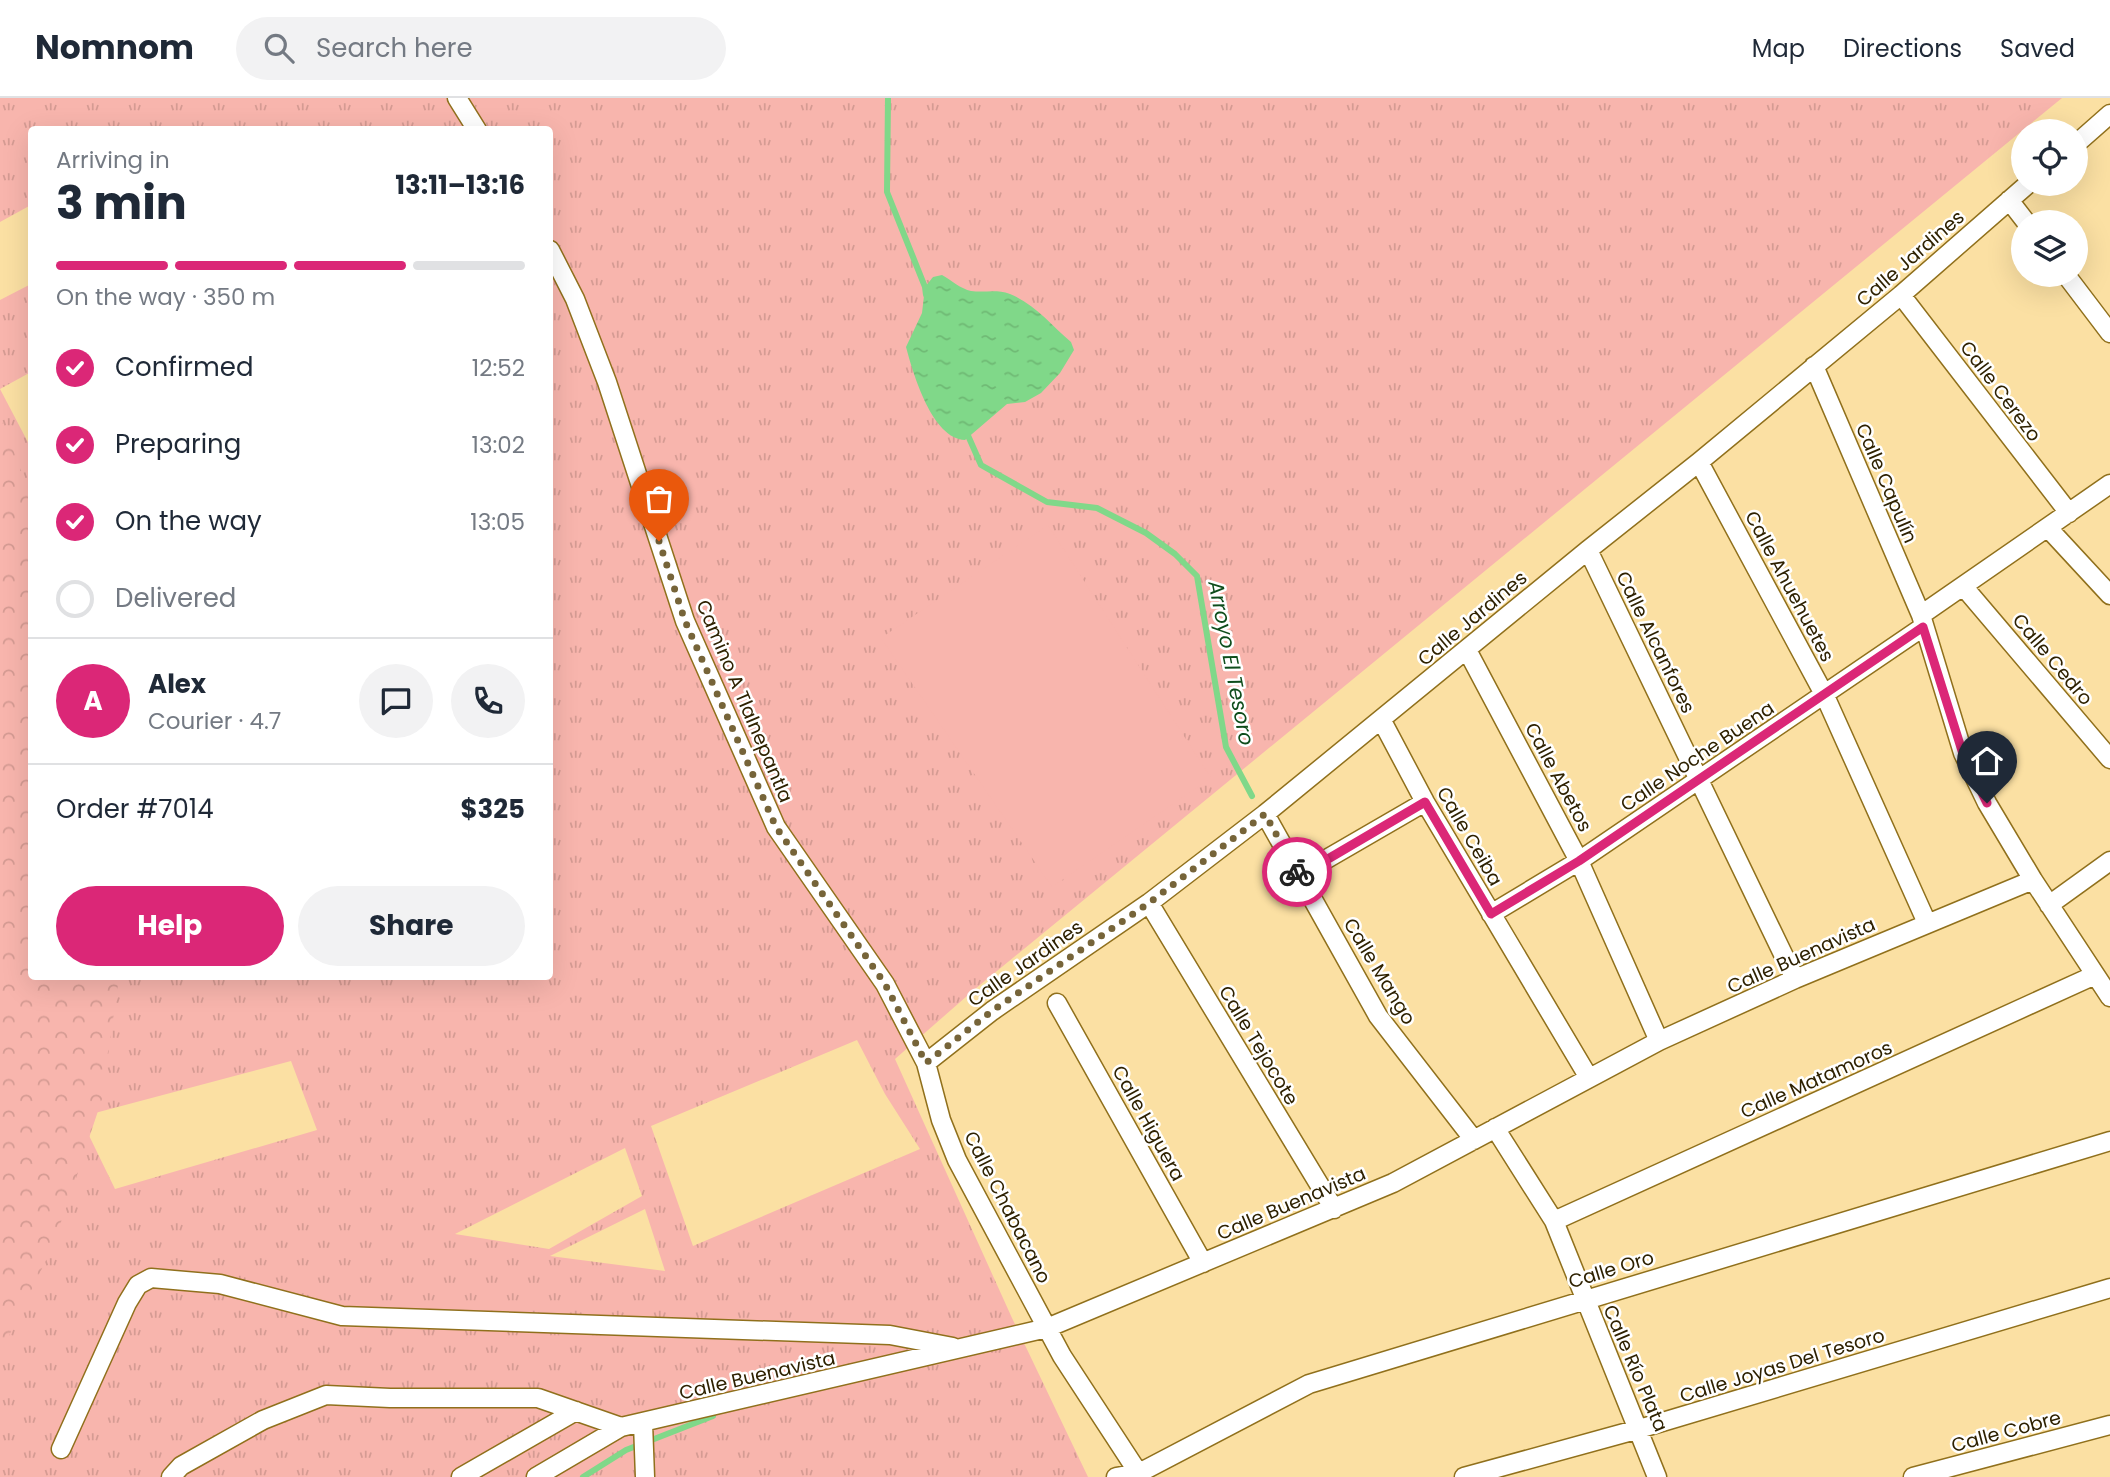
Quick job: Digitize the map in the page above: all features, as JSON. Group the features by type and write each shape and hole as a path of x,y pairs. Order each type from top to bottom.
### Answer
{"street":[{"path":"457,98 474,126"},
{"path":"2088,133 2110,114"},
{"name":"Calle Jardines","path":"926,1063 992,1011 1149,903 1382,721 1901,295 2014,196"},
{"path":"2009,200 2017,210"},
{"name":"Camino A Tlalnepantla","path":"553,256 575,299 607,382 685,621 776,827 885,984 926,1063"},
{"path":"2075,287 2110,332"},
{"name":"Calle Cerezo","path":"1901,295 2068,513"},
{"name":"Calle Capulín","path":"1814,366 1922,621 1963,754 1987,803 2033,880 2110,997"},
{"name":"Calle Ahuehuetes","path":"1699,462 1825,696 1927,923"},
{"name":"Calle Noche Buena","path":"1491,914 1579,861 1825,696 1963,586 2110,484"},
{"path":"2048,528 2110,595"},
{"name":"Calle Alcanfores","path":"1588,550 1796,979"},
{"name":"Calle Cedro","path":"1963,586 2110,759"},
{"name":"Calle Abetos","path":"1467,650 1579,861 1659,1041"},
{"name":"Calle Ceiba","path":"1382,721 1425,802 1589,1078"},
{"path":"1299,876 1425,802"},
{"name":"Calle Mango","path":"1265,814 1378,1016 1474,1140"},
{"path":"2049,905 2110,861"},
{"name":"Calle Buenavista","path":"536,1477 621,1427 1047,1328 1393,1183 1659,1041 1796,979 2033,880"},
{"name":"Calle Tejocote","path":"1149,903 1334,1209"},
{"name":"Calle Matamoros","path":"1554,1221 2095,975"},
{"name":"Calle Higuera","path":"1057,1003 1203,1263"},
{"name":"Calle Chabacano","path":"926,1063 941,1120 957,1160 1062,1356 1140,1475"},
{"name":"Calle Río Plata","path":"1495,1128 1554,1221 1657,1477"},
{"name":"Calle Oro","path":"1115,1477 1140,1475 1309,1384 2110,1141"},
{"path":"61,1449 127,1303 138,1285 151,1278 220,1284 342,1316 890,1335 961,1348"},
{"name":"Calle Joyas Del Tesoro","path":"1464,1477 1639,1429 2110,1288"},
{"path":"170,1477 181,1466 263,1420 326,1395 538,1398 621,1427"},
{"path":"461,1477 576,1411"},
{"path":"643,1423 645,1477"},
{"name":"Calle Cobre","path":"1913,1477 2110,1425"}],"green space":[{"path":"0,98 2062,98 2036,119 2011,119 2011,140 975,989 895,1059 1012,1318 1088,1477 0,1477 0,389 28,442 28,980 553,980 553,126 28,126 28,207 0,222","holes":["857,1040 885,1094 920,1149 693,1246 651,1126","291,1061 317,1130 115,1189 80,1117","625,1148 642,1196 549,1249 455,1234","645,1209 665,1271 550,1256"]},
{"path":"28,286 28,374 0,389 0,300"},
{"path":"0,415 28,489 28,980 119,980 102,1099 53,1246 0,1354"},
{"path":"1048,525 1211,778 1052,887 881,638"}],"water":[{"path":"942,275 967,290 1000,292 1019,298 1071,342 1074,350 1060,373 1041,393 1025,402 1007,404 965,440 953,437 934,417 919,388 906,347 922,313 925,287 933,277"}],"waterway":[{"name":"Arroyo El Tesoro","path":"888,98 887,192 926,295"},
{"name":"Arroyo El Tesoro","path":"966,431 981,465 1047,502 1097,508 1146,533 1175,554 1197,576 1226,747 1252,796"},
{"path":"583,1477 626,1450 713,1416"}],"way so far":[{"path":"659,541 685,621 776,827 885,984 926,1063 992,1011 1149,903 1265,814 1297,872"}],"route":[{"path":"1297,872 1299,876 1425,802 1491,914 1579,861 1923,627 1963,754 1987,803"}]}
